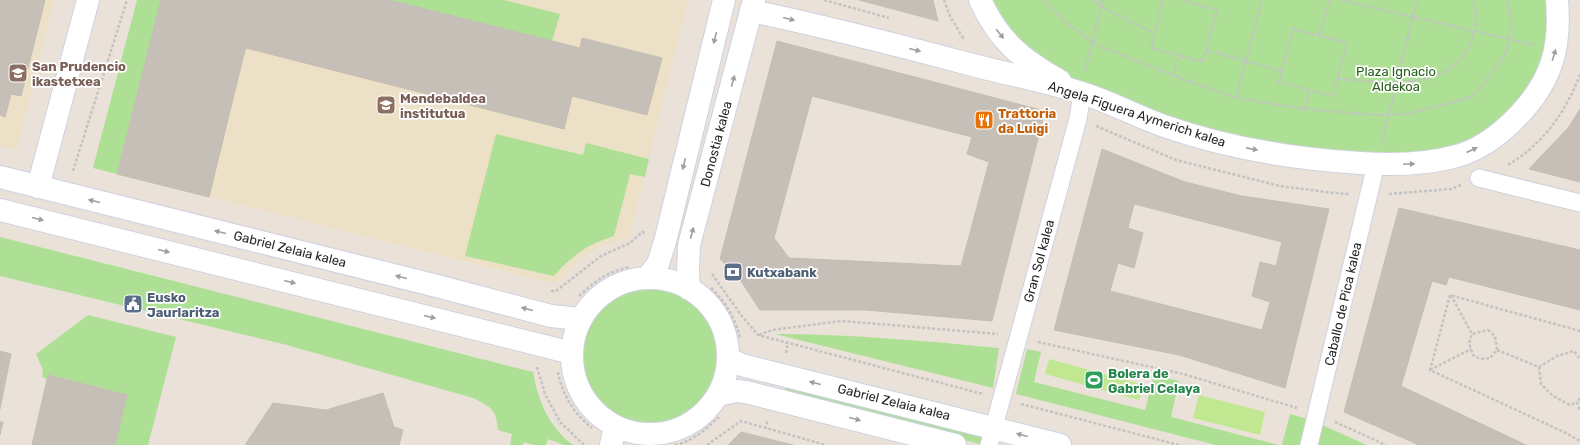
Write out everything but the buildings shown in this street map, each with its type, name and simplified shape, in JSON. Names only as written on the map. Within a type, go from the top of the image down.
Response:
[{"type":"street","points":[[38,187],[88,0]]},
{"type":"street","name":"Donostia kalea","points":[[652,271],[666,238],[724,0]]},
{"type":"street","points":[[980,0],[988,18],[1015,52],[1046,73],[1084,83]]},
{"type":"street","name":"Angela Figuera Aymerich kalea","points":[[752,5],[935,55],[1084,83],[1164,126],[1226,144],[1290,157],[1376,164],[1408,164],[1454,157],[1474,150],[1505,131],[1527,107],[1544,81],[1556,52],[1558,15],[1557,0]]},
{"type":"street","name":"Donostia kalea","points":[[689,280],[689,245],[752,5]]},
{"type":"street","name":"Gran Sol kalea","points":[[991,436],[1078,119],[1084,83]]},
{"type":"street","name":"Caballo de Pica kalea","points":[[1309,445],[1376,164]]},
{"type":"street","name":"Gabriel Zelaia kalea","points":[[0,177],[551,316],[573,318]]},
{"type":"street","points":[[1479,178],[1580,202]]},
{"type":"street","points":[[0,210],[564,351]]},
{"type":"street","points":[[652,271],[669,281],[689,280],[718,318],[735,361],[726,377],[727,393],[706,412],[689,425],[647,440],[631,432],[613,438],[600,417],[588,404],[578,388],[573,371],[564,351],[574,336],[573,318],[588,308],[608,290],[652,271]]},
{"type":"street","name":"Gabriel Zelaia kalea","points":[[735,361],[991,436],[1060,445]]},
{"type":"street","name":"Gabriel Zelaia kalea","points":[[727,393],[774,398],[955,445]]},
{"type":"path","points":[[73,171],[127,0]]},
{"type":"path","points":[[824,0],[890,18]]},
{"type":"path","points":[[944,0],[950,16],[963,38],[955,36]]},
{"type":"path","points":[[1044,0],[1067,23],[1099,46],[1174,76],[1236,98],[1305,109],[1376,115],[1407,114],[1472,97],[1491,75],[1507,51],[1510,25],[1508,0]]},
{"type":"path","points":[[1092,0],[1126,20],[1154,33]]},
{"type":"path","points":[[1084,83],[1103,0]]},
{"type":"path","points":[[1163,0],[1150,48],[1203,62],[1217,10],[1191,1],[1181,0]]},
{"type":"path","points":[[1236,98],[1262,0]]},
{"type":"path","points":[[1319,35],[1330,0]]},
{"type":"path","points":[[1342,0],[1412,18],[1509,39],[1556,52]]},
{"type":"path","points":[[1376,164],[1417,0]]},
{"type":"path","points":[[1338,79],[1412,82],[1440,74],[1449,68],[1465,52],[1471,42],[1474,32],[1476,10],[1473,0]]},
{"type":"path","points":[[1293,29],[1347,43],[1333,96],[1279,82],[1282,71],[1293,29]]},
{"type":"path","points":[[1206,50],[1282,71]]},
{"type":"path","points":[[1174,76],[1178,55]]},
{"type":"path","points":[[1479,178],[1493,174],[1512,162],[1536,143],[1558,120],[1580,75]]},
{"type":"path","points":[[1305,109],[1310,90]]},
{"type":"path","points":[[45,164],[78,172]]},
{"type":"path","points":[[544,291],[556,291],[600,256],[630,244],[642,232],[666,238]]},
{"type":"path","points":[[573,318],[578,298],[594,281],[615,270],[638,264],[652,271]]},
{"type":"path","points":[[711,272],[741,315],[758,335],[1179,445]]},
{"type":"path","points":[[689,280],[704,282],[714,290],[730,310],[737,327],[742,346],[735,361]]},
{"type":"path","points":[[1450,295],[1580,331]]},
{"type":"path","points":[[1450,295],[1472,334],[1469,342],[1473,355],[1480,359],[1490,358],[1497,350],[1495,336],[1488,330],[1472,334]]},
{"type":"path","points":[[1430,370],[1450,295]]},
{"type":"path","points":[[758,335],[772,330],[842,321],[1018,337],[1183,374],[1317,414],[1386,445]]},
{"type":"path","points":[[1430,370],[1471,349]]},
{"type":"path","points":[[1497,350],[1539,367]]},
{"type":"path","points":[[564,351],[559,378],[565,395],[573,409],[584,422],[593,429],[613,438]]},
{"type":"path","points":[[1539,367],[1557,356],[1574,351],[1580,359]]},
{"type":"path","points":[[537,366],[545,394],[560,422],[584,445]]},
{"type":"path","points":[[1539,367],[1541,384],[1553,396],[1570,405],[1577,402],[1580,398]]},
{"type":"path","points":[[1430,370],[1566,433],[1580,441]]},
{"type":"path","points":[[675,445],[681,444],[704,432],[723,414],[727,393]]},
{"type":"path","points":[[1577,402],[1580,411]]},
{"type":"path","points":[[707,445],[741,421],[826,445]]},
{"type":"shaded area","name":"San Prudencio ikastetxea","points":[[0,0],[54,0],[17,150],[0,146]]},
{"type":"shaded area","name":"Mendebaldea institutua","points":[[137,0],[688,0],[629,238],[616,241],[596,249],[580,260],[556,284],[93,168]]},
{"type":"green space","points":[[137,0],[161,0],[117,174],[93,168]]},
{"type":"green space","points":[[390,0],[504,0],[560,14],[552,41]]},
{"type":"green space","name":"Plaza Ignacio Aldekoa","points":[[993,0],[1549,0],[1548,43],[1537,81],[1495,127],[1464,146],[1392,158],[1246,141],[1174,121],[1112,98],[1064,74],[1012,35],[997,11]]},
{"type":"green space","points":[[496,134],[583,155],[586,143],[649,159],[645,177],[630,174],[614,236],[581,251],[567,262],[554,276],[465,256]]},
{"type":"green space","points":[[0,237],[533,372],[538,393],[546,413],[557,430],[573,445],[564,445],[548,439],[546,445],[533,445],[524,442],[523,445],[510,445],[512,434],[498,430],[496,418],[492,410],[485,404],[473,398],[287,345],[0,276]]},
{"type":"green space","points":[[651,288],[671,291],[683,296],[699,308],[711,324],[716,336],[719,356],[716,376],[711,388],[699,404],[683,416],[671,421],[651,424],[631,421],[619,416],[603,404],[591,388],[586,376],[583,356],[586,336],[591,324],[603,308],[619,296],[631,291]]},
{"type":"green space","points":[[88,315],[176,337],[148,445],[115,445],[127,395],[49,375],[47,379],[42,377],[43,370],[36,354]]},
{"type":"green space","points":[[775,334],[915,340],[999,348],[993,388]]},
{"type":"green space","points":[[1027,349],[1041,352],[1034,382],[1145,410],[1154,375],[1179,381],[1171,417],[1279,445],[1216,445],[1016,394]]},
{"type":"green space","name":"Bolera de Gabriel Celaya","points":[[1049,359],[1144,385],[1139,400],[1045,374]]},
{"type":"green space","points":[[786,385],[986,436],[984,445],[784,394]]},
{"type":"green space","points":[[1199,395],[1265,412],[1260,435],[1193,418]]},
{"type":"green space","points":[[1290,414],[1307,419],[1300,445],[1282,445]]},
{"type":"green space","points":[[1322,425],[1367,445],[1317,445]]},
{"type":"place","name":"San Prudencio ikastetxea","points":[[18,73]]},
{"type":"place","name":"Mendebaldea institutua","points":[[386,105]]},
{"type":"place","name":"Trattoria da Luigi","points":[[984,120]]},
{"type":"place","name":"Kutxabank","points":[[733,272]]},
{"type":"place","name":"Eusko Jaurlaritza","points":[[133,304]]},
{"type":"place","name":"Bolera de Gabriel Celaya","points":[[1094,380]]}]
